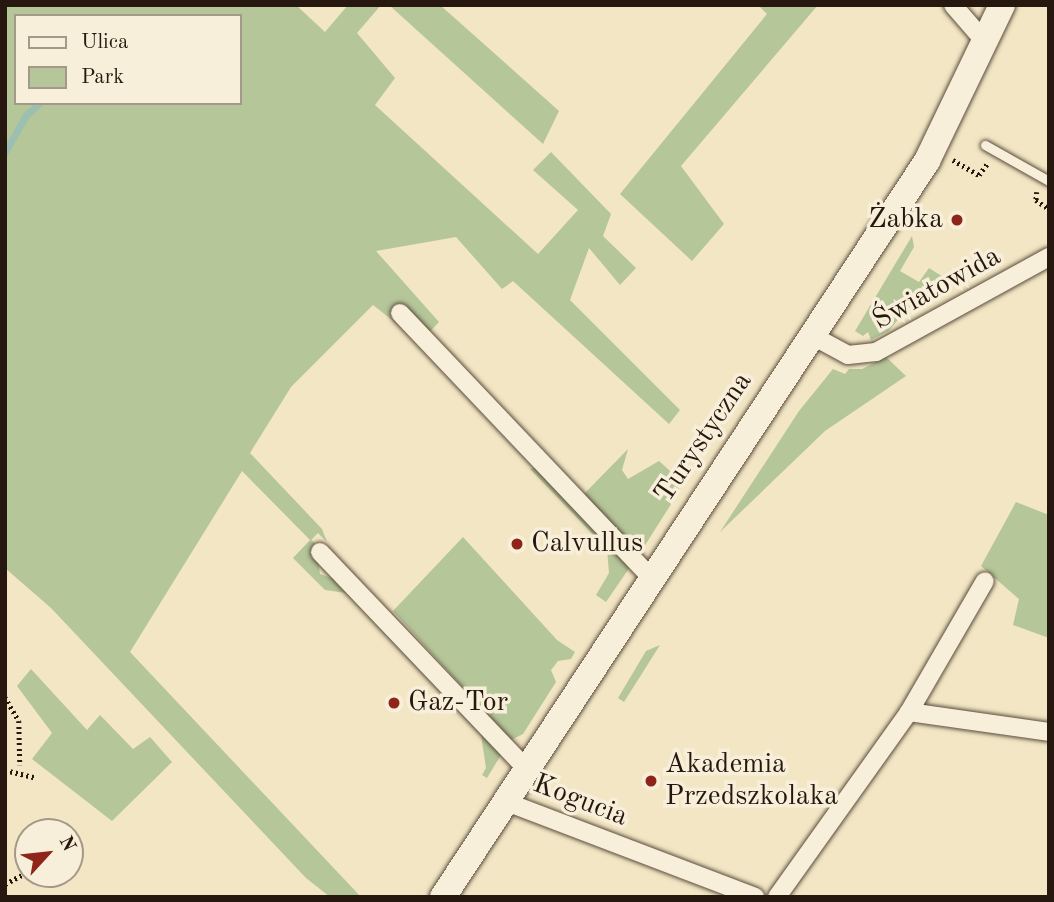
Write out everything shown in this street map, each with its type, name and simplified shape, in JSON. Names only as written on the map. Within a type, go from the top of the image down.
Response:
[{"type":"main road","name":"Turystyczna","points":[[443,897],[650,576],[927,161],[1002,5]]},
{"type":"street","points":[[953,5],[985,42]]},
{"type":"street","name":"Światowida","points":[[811,335],[848,355],[876,352],[1049,257]]},
{"type":"street","points":[[400,313],[650,576]]},
{"type":"street","points":[[320,552],[525,767]]},
{"type":"street","points":[[777,897],[909,712],[985,581]]},
{"type":"street","points":[[909,712],[1049,732]]},
{"type":"street","name":"Kogucia","points":[[504,800],[755,897]]},
{"type":"lane","points":[[985,145],[1049,181]]},
{"type":"path","points":[[952,159],[979,175],[996,151]]},
{"type":"path","points":[[5,697],[19,721],[20,765]]},
{"type":"path","points":[[5,770],[34,777]]},
{"type":"green space","points":[[5,5],[296,5],[325,32],[348,5],[381,5],[357,33],[395,78],[375,105],[538,254],[578,210],[533,170],[551,152],[611,214],[603,236],[636,268],[620,285],[589,248],[570,300],[680,410],[669,424],[513,281],[502,289],[456,237],[376,251],[439,322],[420,342],[373,305],[291,387],[250,453],[322,529],[327,542],[318,533],[311,540],[316,544],[320,574],[337,580],[498,748],[501,755],[487,778],[482,775],[486,768],[481,735],[346,593],[325,590],[293,558],[310,540],[242,471],[130,652],[361,897],[330,897],[306,878],[51,608],[5,568]]},
{"type":"green space","points":[[389,5],[440,5],[559,111],[543,144]]},
{"type":"green space","points":[[758,5],[818,5],[681,166],[724,224],[692,261],[620,194],[767,14]]},
{"type":"green space","points":[[912,236],[914,247],[900,271],[919,282],[929,268],[954,284],[903,313],[889,331],[871,340],[868,332],[863,336],[855,331]]},
{"type":"green space","points":[[886,357],[906,376],[825,431],[720,532],[799,411],[833,369],[845,374],[849,369],[862,369]]},
{"type":"green space","points":[[628,449],[622,470],[628,479],[659,461],[679,479],[675,484],[680,490],[642,550],[636,551],[583,495]]},
{"type":"green space","points":[[536,467],[632,564],[606,602],[596,595],[609,573],[607,549],[530,469]]},
{"type":"green space","points":[[1016,502],[1049,515],[1049,638],[1013,625],[1019,599],[981,566]]},
{"type":"green space","points":[[463,537],[557,640],[575,652],[571,659],[558,661],[551,670],[556,682],[523,734],[511,740],[393,611]]},
{"type":"green space","points":[[660,645],[624,702],[618,698],[646,651]]},
{"type":"green space","points":[[31,669],[87,730],[100,715],[133,749],[150,737],[172,762],[112,821],[32,759],[52,733],[17,686]]},
{"type":"waterway","points":[[5,152],[26,115],[38,105]]},
{"type":"place","name":"Żabka","points":[[957,220]]},
{"type":"place","name":"Calvullus","points":[[517,544]]},
{"type":"place","name":"Gaz-Tor","points":[[394,703]]},
{"type":"place","name":"Akademia Przedszkolaka","points":[[651,781]]}]
